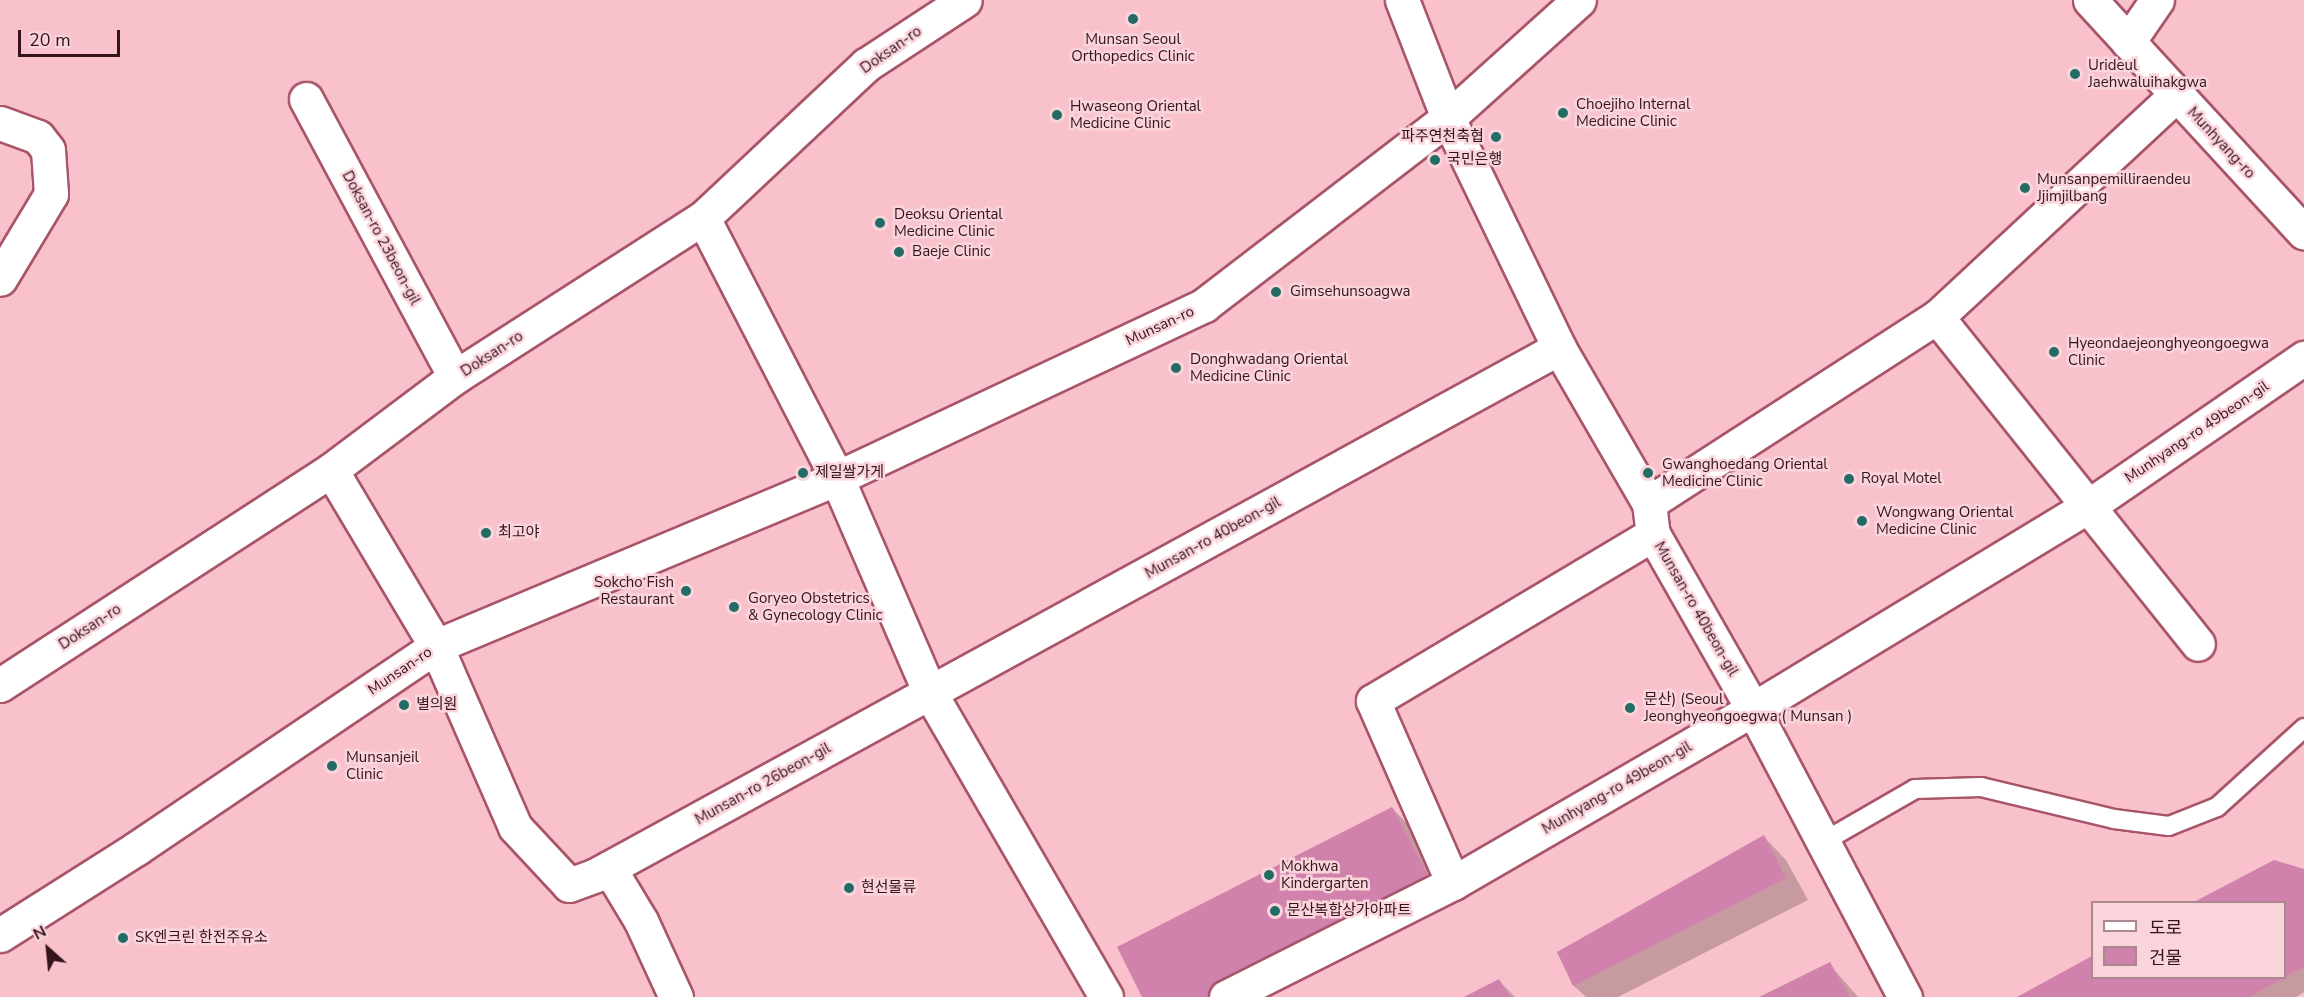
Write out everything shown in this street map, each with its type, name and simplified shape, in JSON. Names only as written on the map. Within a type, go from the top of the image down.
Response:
[{"type":"street","name":"Doksan-ro","points":[[0,686],[331,470],[455,377],[703,218],[866,65],[966,0]]},
{"type":"street","points":[[1402,0],[1448,118]]},
{"type":"street","name":"Munsan-ro","points":[[0,935],[137,848],[436,646],[837,478],[1204,305],[1448,118],[1579,0]]},
{"type":"street","name":"Munhyang-ro","points":[[2090,0],[2304,233]]},
{"type":"street","points":[[2128,42],[2157,0]]},
{"type":"street","points":[[1453,883],[1372,701],[1651,519],[1937,316],[2176,95]]},
{"type":"street","name":"Doksan-ro 23beon-gil","points":[[306,99],[455,377]]},
{"type":"street","name":"Munsan-ro 40beon-gil","points":[[1448,118],[1559,348],[1905,997]]},
{"type":"street","points":[[0,123],[38,137],[48,150],[51,194],[0,279]]},
{"type":"street","points":[[703,218],[837,478],[930,693],[1106,997]]},
{"type":"street","points":[[1937,316],[2090,505],[2198,644]]},
{"type":"street","name":"Munsan-ro 40beon-gil","points":[[930,693],[1559,348]]},
{"type":"street","name":"Munhyang-ro 49beon-gil","points":[[1226,997],[1453,883],[1753,709],[2090,505],[2304,358]]},
{"type":"street","points":[[331,470],[436,646]]},
{"type":"street","name":"Munsan-ro 26beon-gil","points":[[436,646],[515,827],[569,885],[603,872],[930,693]]},
{"type":"street","points":[[603,872],[641,921],[676,997]]},
{"type":"lane","points":[[1823,842],[1915,789],[1981,787],[2114,819],[2169,826],[2217,807],[2304,728]]},
{"type":"building","name":"문산복합상가아파트","points":[[1392,807],[1428,875],[1205,997],[1142,997],[1117,947]]},
{"type":"building","points":[[1764,835],[1786,878],[1573,986],[1557,952]]},
{"type":"building","points":[[2274,860],[2304,869],[2304,967],[2286,976],[2286,901],[2196,901]]},
{"type":"building","points":[[2091,957],[2091,979],[2282,979],[2249,997],[2017,997]]},
{"type":"building","points":[[1830,962],[1850,997],[1759,997]]},
{"type":"building","points":[[1499,979],[1510,997],[1464,997]]},
{"type":"place","name":"Munsan Seoul Orthopedics Clinic","points":[[1133,19]]},
{"type":"place","name":"Urideul Jaehwaluihakgwa","points":[[2075,74]]},
{"type":"place","name":"Choejiho Internal Medicine Clinic","points":[[1563,113]]},
{"type":"place","name":"Hwaseong Oriental Medicine Clinic","points":[[1057,115]]},
{"type":"place","name":"파주연천축협","points":[[1496,137]]},
{"type":"place","name":"국민은행","points":[[1435,160]]},
{"type":"place","name":"Munsanpemilliraendeu Jjimjilbang","points":[[2025,188]]},
{"type":"place","name":"Deoksu Oriental Medicine Clinic","points":[[880,223]]},
{"type":"place","name":"Baeje Clinic","points":[[899,252]]},
{"type":"place","name":"Gimsehunsoagwa","points":[[1276,292]]},
{"type":"place","name":"Hyeondaejeonghyeongoegwa Clinic","points":[[2054,352]]},
{"type":"place","name":"Donghwadang Oriental Medicine Clinic","points":[[1176,368]]},
{"type":"place","name":"제일쌀가게","points":[[803,473]]},
{"type":"place","name":"Gwanghoedang Oriental Medicine Clinic","points":[[1648,473]]},
{"type":"place","name":"Royal Motel","points":[[1849,479]]},
{"type":"place","name":"Wongwang Oriental Medicine Clinic","points":[[1862,521]]},
{"type":"place","name":"최고야","points":[[486,533]]},
{"type":"place","name":"Sokcho Fish Restaurant","points":[[686,591]]},
{"type":"place","name":"Goryeo Obstetrics & Gynecology Clinic","points":[[734,607]]},
{"type":"place","name":"별의원","points":[[404,705]]},
{"type":"place","name":"문산) (Seoul Jeonghyeongoegwa ( Munsan )","points":[[1630,708]]},
{"type":"place","name":"Munsanjeil Clinic","points":[[332,766]]},
{"type":"place","name":"Mokhwa Kindergarten","points":[[1269,875]]},
{"type":"place","name":"현선물류","points":[[849,888]]},
{"type":"place","name":"문산복합상가아파트","points":[[1275,911]]},
{"type":"place","name":"SK엔크린 한전주유소","points":[[123,938]]}]
